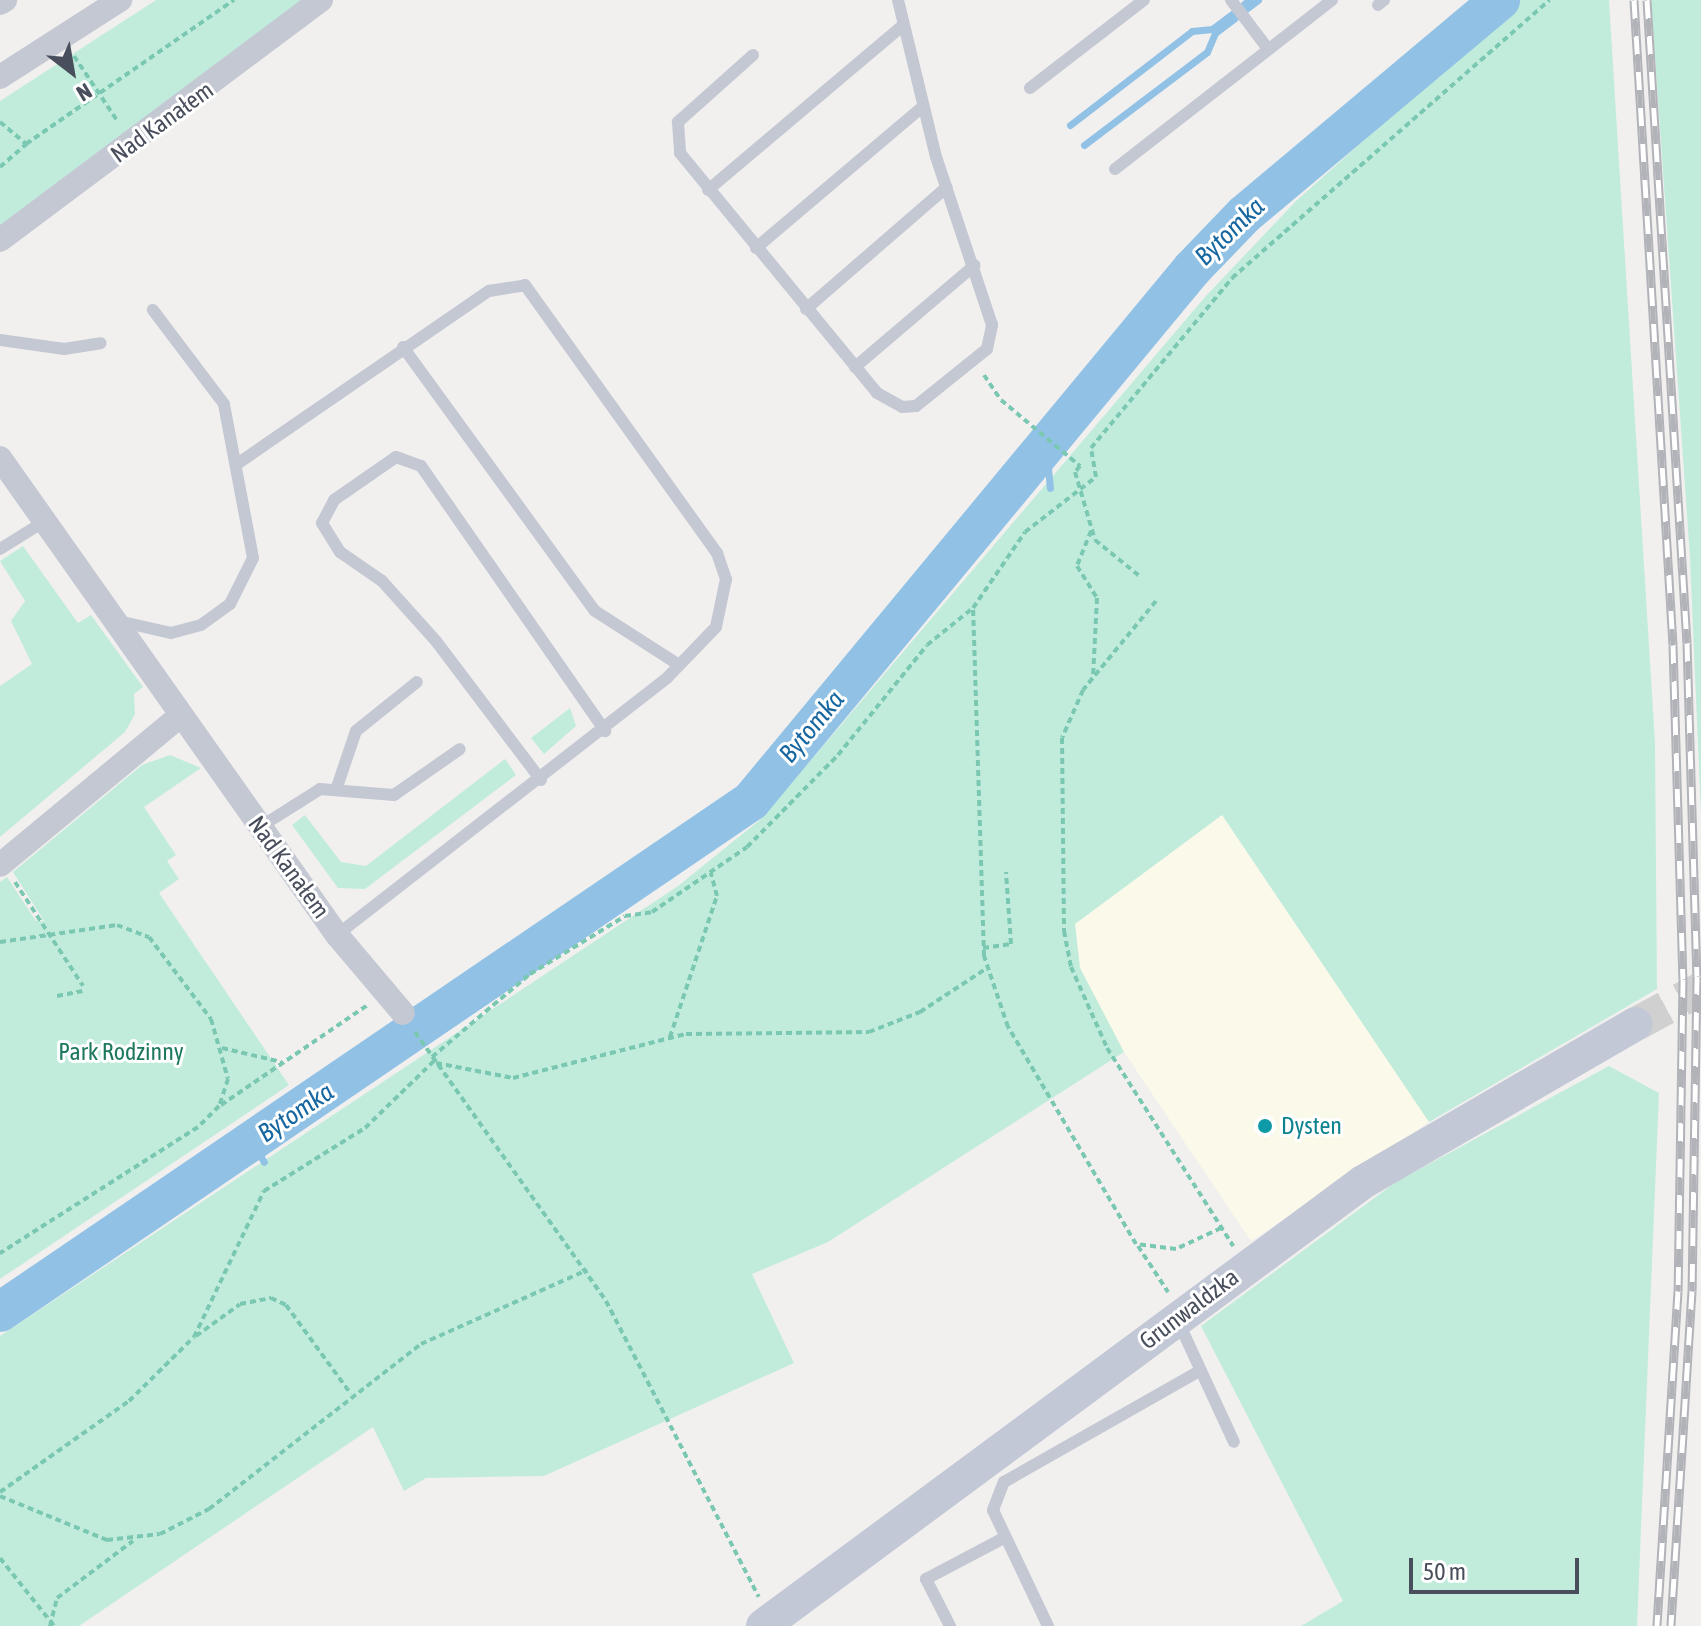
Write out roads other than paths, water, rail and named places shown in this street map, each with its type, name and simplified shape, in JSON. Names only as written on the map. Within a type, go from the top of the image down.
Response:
[{"type":"street","points":[[0,77],[120,0]]},
{"type":"street","name":"Nad Kanałem","points":[[0,240],[133,144],[321,0]]},
{"type":"street","name":"Nad Kanałem","points":[[0,458],[337,935],[403,1013]]},
{"type":"street","points":[[1,864],[180,716]]},
{"type":"street","name":"Grunwaldzka","points":[[768,1622],[1247,1265],[1420,1145],[1636,1024]]},
{"type":"lane","points":[[753,55],[678,122],[680,153],[855,367],[902,407],[930,397],[974,360],[992,338],[975,265],[922,107],[898,0]]},
{"type":"lane","points":[[1030,88],[1144,0]]},
{"type":"lane","points":[[1231,0],[1268,49]]},
{"type":"lane","points":[[1115,169],[1332,0]]},
{"type":"lane","points":[[708,190],[902,26]]},
{"type":"lane","points":[[756,248],[922,107]]},
{"type":"lane","points":[[806,309],[947,187]]},
{"type":"lane","points":[[855,367],[975,265]]},
{"type":"lane","points":[[237,464],[403,347],[508,284],[525,285],[541,299],[717,553],[726,607],[679,665],[605,731],[337,935]]},
{"type":"lane","points":[[114,620],[186,632],[230,604],[253,558],[224,404],[153,310]]},
{"type":"lane","points":[[0,340],[64,349],[101,343]]},
{"type":"lane","points":[[403,347],[595,611],[679,665]]},
{"type":"lane","points":[[541,780],[427,631],[382,581],[340,552],[322,523],[334,500],[396,457],[421,466],[605,731]]},
{"type":"lane","points":[[0,549],[45,521]]},
{"type":"lane","points":[[337,787],[356,731],[417,682]]},
{"type":"lane","points":[[260,827],[303,797],[337,787],[394,795],[460,749]]},
{"type":"lane","points":[[1176,1318],[1234,1442]]},
{"type":"lane","points":[[1048,1626],[1002,1539],[993,1510],[1004,1482],[1199,1371]]},
{"type":"lane","points":[[950,1626],[926,1579],[1002,1539]]},
{"type":"waterway","points":[[1244,4],[1249,0]]},
{"type":"waterway","points":[[1246,9],[1258,0]]},
{"type":"waterway","name":"Bytomka","points":[[0,1312],[751,801],[1192,269],[1245,214],[1500,0]]},
{"type":"waterway","points":[[1070,125],[1192,31],[1212,29],[1232,14]]},
{"type":"waterway","points":[[1084,145],[1207,52],[1215,33],[1235,18]]},
{"type":"waterway","points":[[1046,448],[1050,488]]},
{"type":"waterway","points":[[252,1142],[264,1162]]},
{"type":"tunnel","points":[[1636,1024],[1701,989]]},
{"type":"railway","points":[[1634,0],[1673,645],[1683,979],[1678,1291],[1657,1626]]},
{"type":"railway","points":[[1647,0],[1687,643],[1697,976],[1692,1291],[1671,1626]]},
{"type":"place","name":"Dysten","points":[[1265,1126]]},
{"type":"park label","name":"Park Rodzinny","points":[[121,1052]]}]
